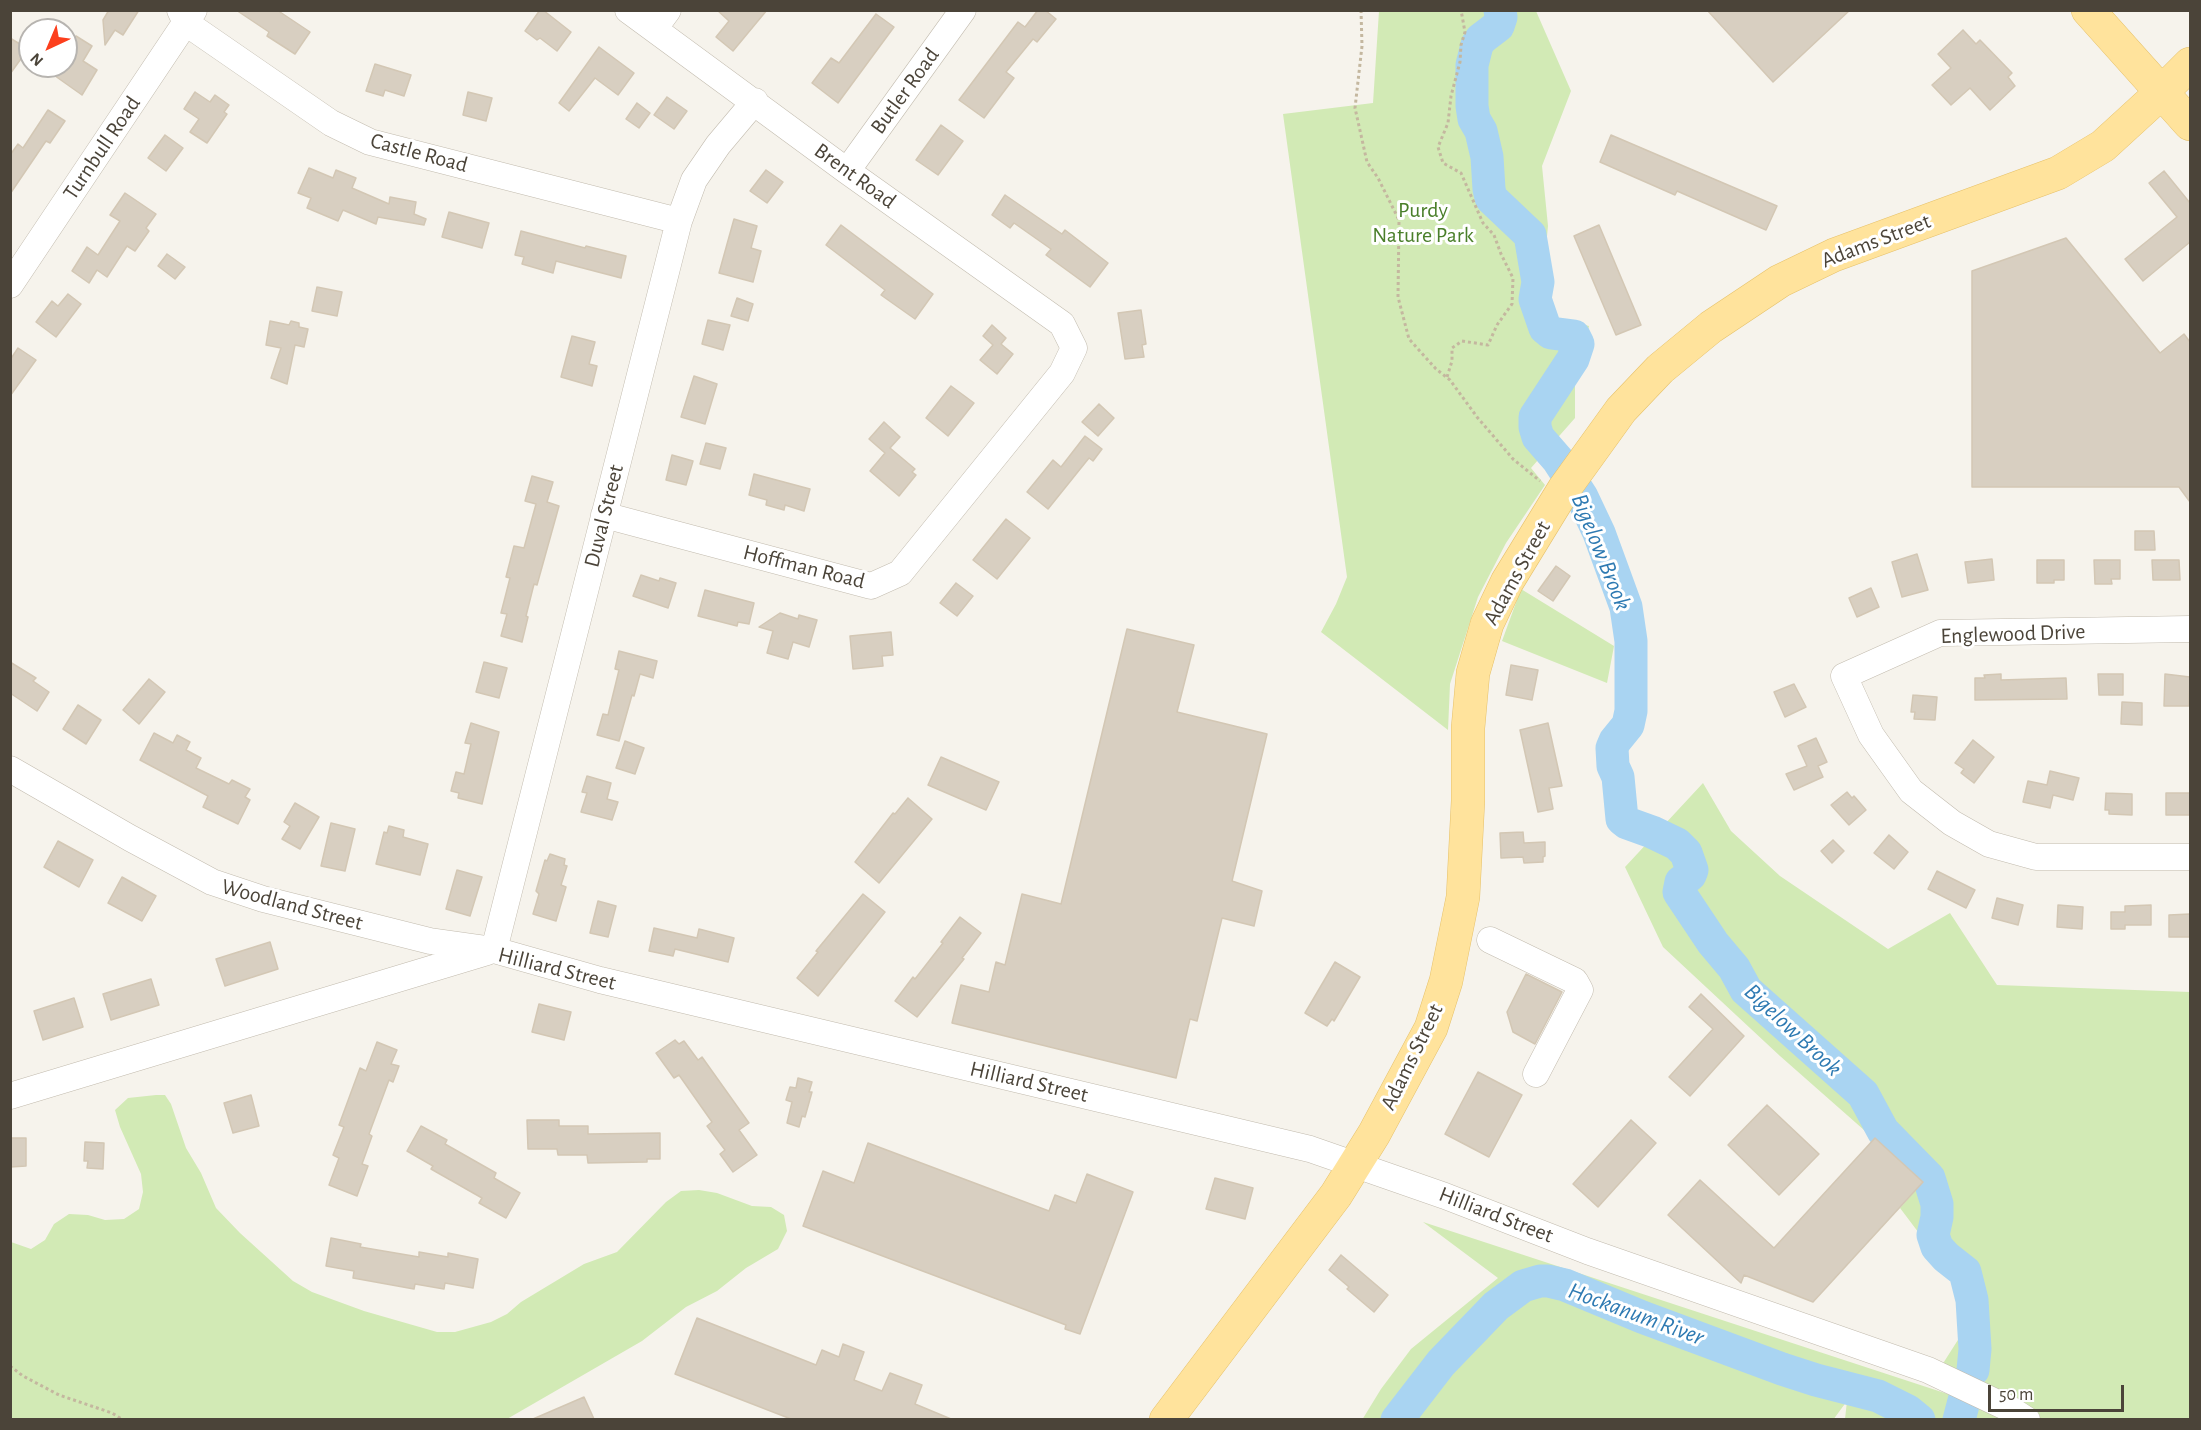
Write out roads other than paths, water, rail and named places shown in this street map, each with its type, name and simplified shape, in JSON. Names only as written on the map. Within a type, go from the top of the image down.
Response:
[{"type":"main road","points":[[2088,10],[2190,124]]},
{"type":"main road","name":"Adams Street","points":[[1166,1419],[1336,1195],[1356,1164],[1431,1028],[1446,981],[1463,897],[1468,801],[1468,728],[1473,673],[1486,624],[1560,482],[1621,410],[1660,369],[1712,327],[1780,281],[1834,255],[2058,173],[2103,146],[2190,64]]},
{"type":"street","name":"Brent Road","points":[[628,10],[661,20],[754,101],[847,171],[1062,324],[1074,348]]},
{"type":"street","name":"Butler Road","points":[[847,171],[963,10]]},
{"type":"street","name":"Castle Road","points":[[187,15],[331,123],[370,142],[679,221]]},
{"type":"street","name":"Turnbull Road","points":[[10,285],[187,15]]},
{"type":"street","name":"Duval Street","points":[[494,950],[679,221],[694,180],[718,145],[754,101]]},
{"type":"street","name":"Hoffman Road","points":[[604,515],[871,586],[900,573],[1062,373],[1074,348]]},
{"type":"street","name":"Englewood Drive","points":[[2190,629],[1940,633],[1844,676],[1871,735],[1911,791],[1952,823],[1989,844],[2036,857],[2190,857]]},
{"type":"street","name":"Woodland Street","points":[[10,769],[212,882],[263,899],[430,941],[494,950]]},
{"type":"street","points":[[1490,940],[1575,981],[1580,990],[1536,1074]]},
{"type":"street","name":"Hilliard Street","points":[[10,1096],[494,950],[600,980],[1310,1149],[1444,1196],[1587,1251],[1928,1370],[2027,1419]]},
{"type":"waterway","name":"Bigelow Brook","points":[[1500,10],[1501,17],[1498,26],[1477,45],[1472,65],[1472,106],[1487,157],[1491,198],[1530,235],[1538,282],[1535,299],[1545,328],[1551,333],[1574,336],[1578,344],[1573,359],[1535,417],[1535,427],[1538,437],[1558,460],[1582,497],[1599,533],[1626,607],[1631,641],[1631,711],[1628,725],[1612,748],[1613,766],[1618,777],[1622,819],[1677,844],[1686,853],[1692,870],[1690,875],[1681,882],[1679,892],[1713,943],[1734,968],[1746,990],[1863,1094],[1883,1131],[1929,1178],[1937,1204],[1933,1235],[1937,1247],[1965,1272],[1972,1300],[1975,1349],[1973,1370]]},
{"type":"waterway","name":"Hockanum River","points":[[1397,1420],[1441,1363],[1496,1306],[1523,1286],[1540,1281],[1565,1285],[1642,1317],[1782,1369],[1878,1396],[1908,1411],[1919,1420]]},
{"type":"waterway","name":"Bigelow Brook","points":[[1959,1420],[1964,1401]]},
{"type":"park label","name":"Purdy Nature Park","points":[[1423,222]]}]
